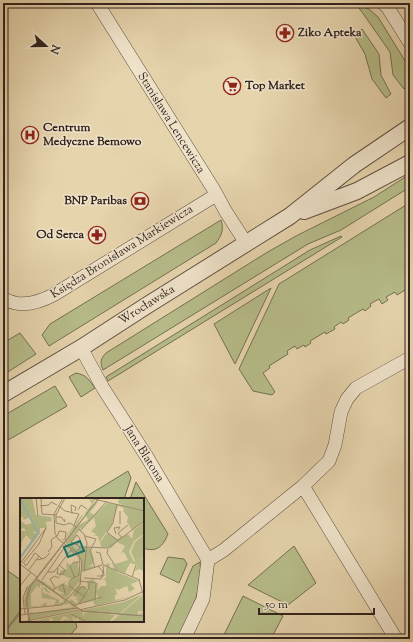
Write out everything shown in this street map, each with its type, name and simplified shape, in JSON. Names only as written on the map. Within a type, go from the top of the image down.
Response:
[{"type":"street","name":"Stanisława Lencewicza","points":[[96,3],[246,243]]},
{"type":"street","points":[[383,3],[388,8],[410,42]]},
{"type":"street","name":"Wrocławska","points":[[3,394],[81,348],[290,216],[354,165],[410,127]]},
{"type":"street","name":"Wrocławska","points":[[290,216],[357,191],[410,163]]},
{"type":"street","name":"Księdza Bronisława Markiewicza","points":[[3,299],[17,304],[42,301],[216,194]]},
{"type":"street","name":"Jana Blatona","points":[[81,348],[103,388],[147,456],[208,560]]},
{"type":"street","points":[[184,639],[203,599],[208,560],[224,550],[303,486],[329,462],[335,445],[341,412],[347,399],[356,388],[410,358]]},
{"type":"street","points":[[303,486],[396,639]]},
{"type":"green space","points":[[357,5],[369,9],[378,17],[410,69],[410,84],[404,89],[393,75],[390,52]]},
{"type":"green space","points":[[362,29],[379,54],[381,75],[391,94],[386,98],[372,79],[365,54],[354,35]]},
{"type":"green space","points":[[410,174],[410,187],[341,230],[308,244],[103,370],[101,361],[106,353],[266,253],[296,236],[374,197]]},
{"type":"green space","points":[[406,205],[410,210],[410,287],[397,295],[395,292],[386,297],[388,300],[382,304],[379,299],[370,304],[371,306],[365,311],[363,309],[348,318],[349,320],[343,324],[341,322],[334,327],[335,329],[326,334],[325,332],[310,341],[311,343],[305,347],[304,345],[297,349],[295,346],[287,351],[288,354],[269,366],[270,368],[263,373],[275,392],[272,395],[253,391],[239,369],[279,284]]},
{"type":"green space","points":[[221,220],[222,232],[216,243],[49,346],[42,335],[50,324]]},
{"type":"green space","points":[[341,236],[342,237],[108,381],[106,377],[310,250]]},
{"type":"green space","points":[[271,288],[235,364],[214,324]]},
{"type":"green space","points":[[20,333],[36,354],[3,375],[3,343]]},
{"type":"green space","points":[[76,373],[89,380],[95,388],[81,397],[69,377]]},
{"type":"green space","points":[[55,386],[67,406],[3,443],[3,416]]},
{"type":"green space","points":[[128,471],[131,478],[124,498],[84,498]]},
{"type":"green space","points":[[136,482],[168,534],[162,545],[156,549],[152,550],[144,548],[144,498],[130,498]]},
{"type":"green space","points":[[294,546],[316,583],[288,605],[248,585]]},
{"type":"green space","points":[[168,557],[184,559],[187,564],[179,583],[160,574]]},
{"type":"green space","points":[[200,562],[200,583],[198,593],[178,639],[161,639],[193,566]]},
{"type":"green space","points":[[5,569],[20,579],[20,611],[3,633],[3,573]]},
{"type":"green space","points":[[243,596],[283,616],[271,639],[222,639]]},
{"type":"green space","points":[[20,613],[20,622],[75,622],[77,627],[67,639],[3,639],[3,635]]},
{"type":"place","name":"Ziko Apteka","points":[[285,33]]},
{"type":"place","name":"Top Market","points":[[232,86]]},
{"type":"place","name":"Centrum Medyczne Bemowo","points":[[30,135]]},
{"type":"place","name":"BNP Paribas","points":[[140,201]]},
{"type":"place","name":"Od Serca","points":[[97,235]]}]
